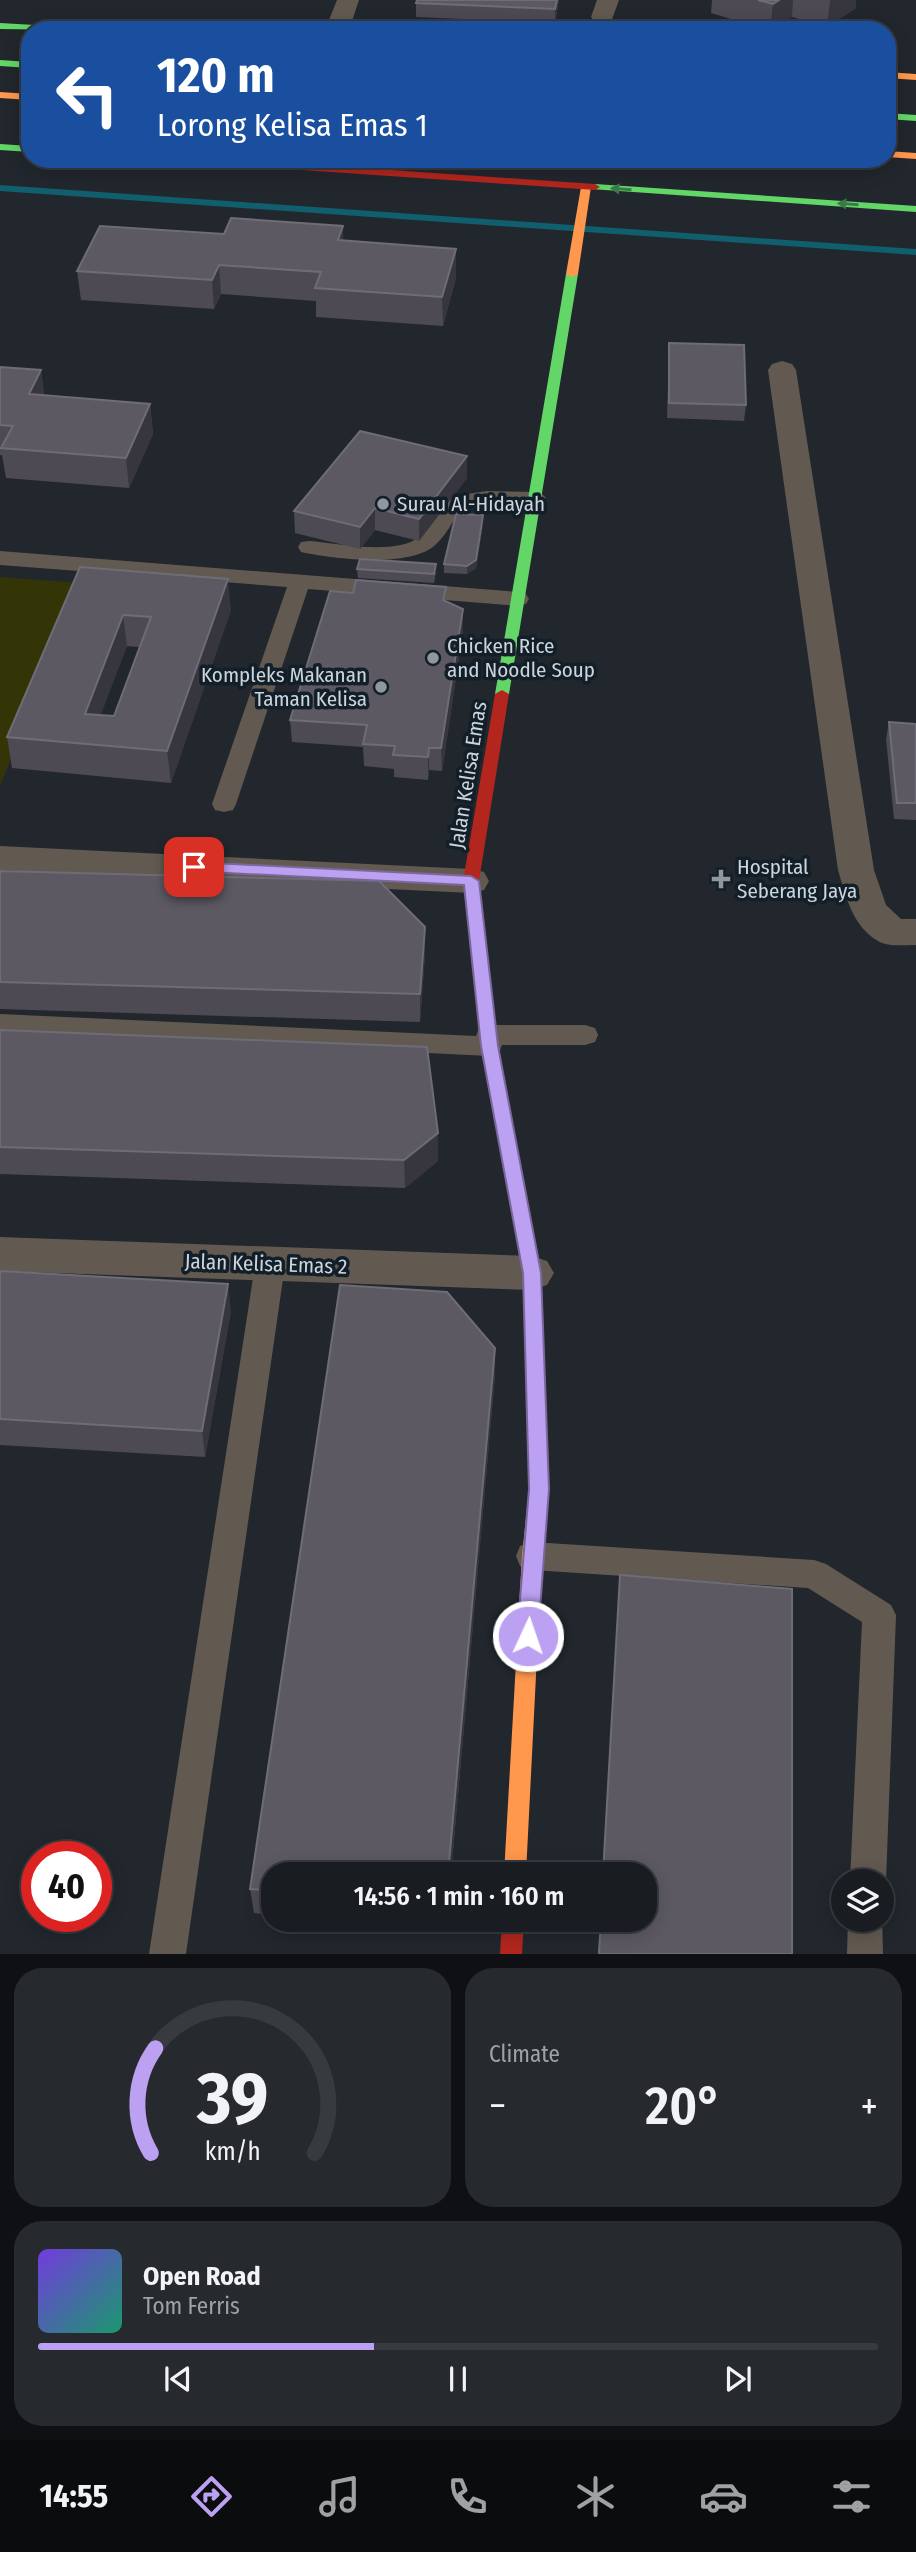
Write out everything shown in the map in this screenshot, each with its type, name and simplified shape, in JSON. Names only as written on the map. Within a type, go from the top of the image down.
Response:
[{"type":"main road","points":[[0,26],[21,27]]},
{"type":"main road","points":[[0,63],[21,64]]},
{"type":"main road","points":[[896,76],[916,77]]},
{"type":"main road","points":[[0,95],[21,96]]},
{"type":"main road","points":[[896,117],[916,118]]},
{"type":"main road","points":[[0,147],[21,148]]},
{"type":"main road","points":[[896,155],[916,156]]},
{"type":"main road","points":[[313,168],[916,209]]},
{"type":"main road","name":"Jalan Kelisa Emas","points":[[516,1862],[532,1556],[539,1489],[532,1273],[489,1041],[471,881],[586,187]]},
{"type":"main road","points":[[511,1954],[512,1932]]},
{"type":"street","points":[[340,21],[348,0]]},
{"type":"street","points":[[782,370],[856,870],[869,910],[891,932],[916,932]]},
{"type":"street","points":[[0,858],[471,881]]},
{"type":"street","name":"Jalan Kelisa Emas 2","points":[[0,1254],[532,1273]]},
{"type":"lane","points":[[309,547],[411,551],[426,543],[456,501],[486,497],[535,498]]},
{"type":"lane","points":[[0,558],[518,599]]},
{"type":"lane","points":[[224,804],[299,583]]},
{"type":"lane","points":[[0,1023],[489,1041],[585,1035]]},
{"type":"lane","points":[[167,1954],[270,1265]]},
{"type":"lane","points":[[532,1556],[814,1574],[879,1615],[868,1869]]},
{"type":"lane","points":[[865,1954],[866,1932]]},
{"type":"shaded area","points":[[0,577],[81,583],[0,786]]},
{"type":"building","points":[[417,0],[557,0],[555,9],[416,3]]},
{"type":"building","points":[[758,0],[779,0],[773,4]]},
{"type":"building","points":[[231,218],[343,226],[338,240],[456,249],[442,297],[315,288],[321,272],[219,265],[212,280],[77,271],[100,226],[224,234]]},
{"type":"building","points":[[669,343],[744,345],[746,405],[669,403]]},
{"type":"building","points":[[0,367],[41,370],[29,394],[150,404],[126,458],[1,448],[13,426],[0,425]]},
{"type":"building","name":"Surau Al-Hidayah","points":[[360,431],[467,456],[419,519],[375,508],[360,527],[294,511]]},
{"type":"building","points":[[456,514],[483,515],[476,560],[467,566],[444,564]]},
{"type":"building","points":[[360,559],[436,564],[434,574],[357,569]]},
{"type":"building","points":[[80,567],[228,579],[167,751],[7,737]],"holes":[[[123,615],[151,617],[114,716],[85,714]]]},
{"type":"building","name":"Kompleks Makanan Taman Kelisa","points":[[356,580],[446,587],[443,600],[463,609],[441,748],[429,748],[428,757],[393,755],[395,746],[363,744],[367,725],[290,720],[330,591],[353,593]]},
{"type":"building","points":[[889,722],[916,724],[916,803],[897,803]]},
{"type":"building","points":[[0,871],[379,881],[425,927],[420,994],[0,982]]},
{"type":"building","points":[[0,1030],[427,1047],[438,1133],[404,1160],[0,1147]]},
{"type":"building","points":[[0,1271],[228,1284],[202,1431],[0,1419]]},
{"type":"building","points":[[340,1285],[447,1292],[495,1348],[449,1862],[261,1862],[261,1890],[250,1889]]},
{"type":"building","points":[[620,1575],[792,1589],[792,1954],[599,1954],[600,1932],[657,1932],[657,1862],[604,1862]]},
{"type":"waterway","points":[[0,188],[916,252]]},
{"type":"traffic: fast","points":[[0,26],[21,27]]},
{"type":"traffic: fast","points":[[0,63],[21,64]]},
{"type":"traffic: fast","points":[[896,117],[916,118]]},
{"type":"traffic: fast","points":[[0,147],[21,148]]},
{"type":"traffic: fast","points":[[595,187],[916,209]]},
{"type":"traffic: fast","points":[[502,694],[572,274]]},
{"type":"traffic: slow","points":[[896,76],[916,77]]},
{"type":"traffic: slow","points":[[0,95],[21,96]]},
{"type":"traffic: slow","points":[[896,155],[916,156]]},
{"type":"traffic: slow","points":[[572,274],[586,187]]},
{"type":"traffic: slow","points":[[516,1862],[532,1556],[539,1489],[533,1291]]},
{"type":"traffic: jam","points":[[315,168],[595,187]]},
{"type":"traffic: jam","points":[[502,694],[471,881],[489,1046],[532,1273],[533,1291]]},
{"type":"traffic: jam","points":[[511,1954],[512,1932]]},
{"type":"place","name":"Surau Al-Hidayah","points":[[383,504]]},
{"type":"place","name":"Chicken Rice and Noodle Soup","points":[[433,658]]},
{"type":"place","name":"Kompleks Makanan Taman Kelisa","points":[[381,687]]},
{"type":"place","name":"Hospital Seberang Jaya","points":[[721,879]]},
{"type":"route","points":[[194,867],[471,881],[489,1046],[532,1273],[539,1489],[528,1636]]}]
